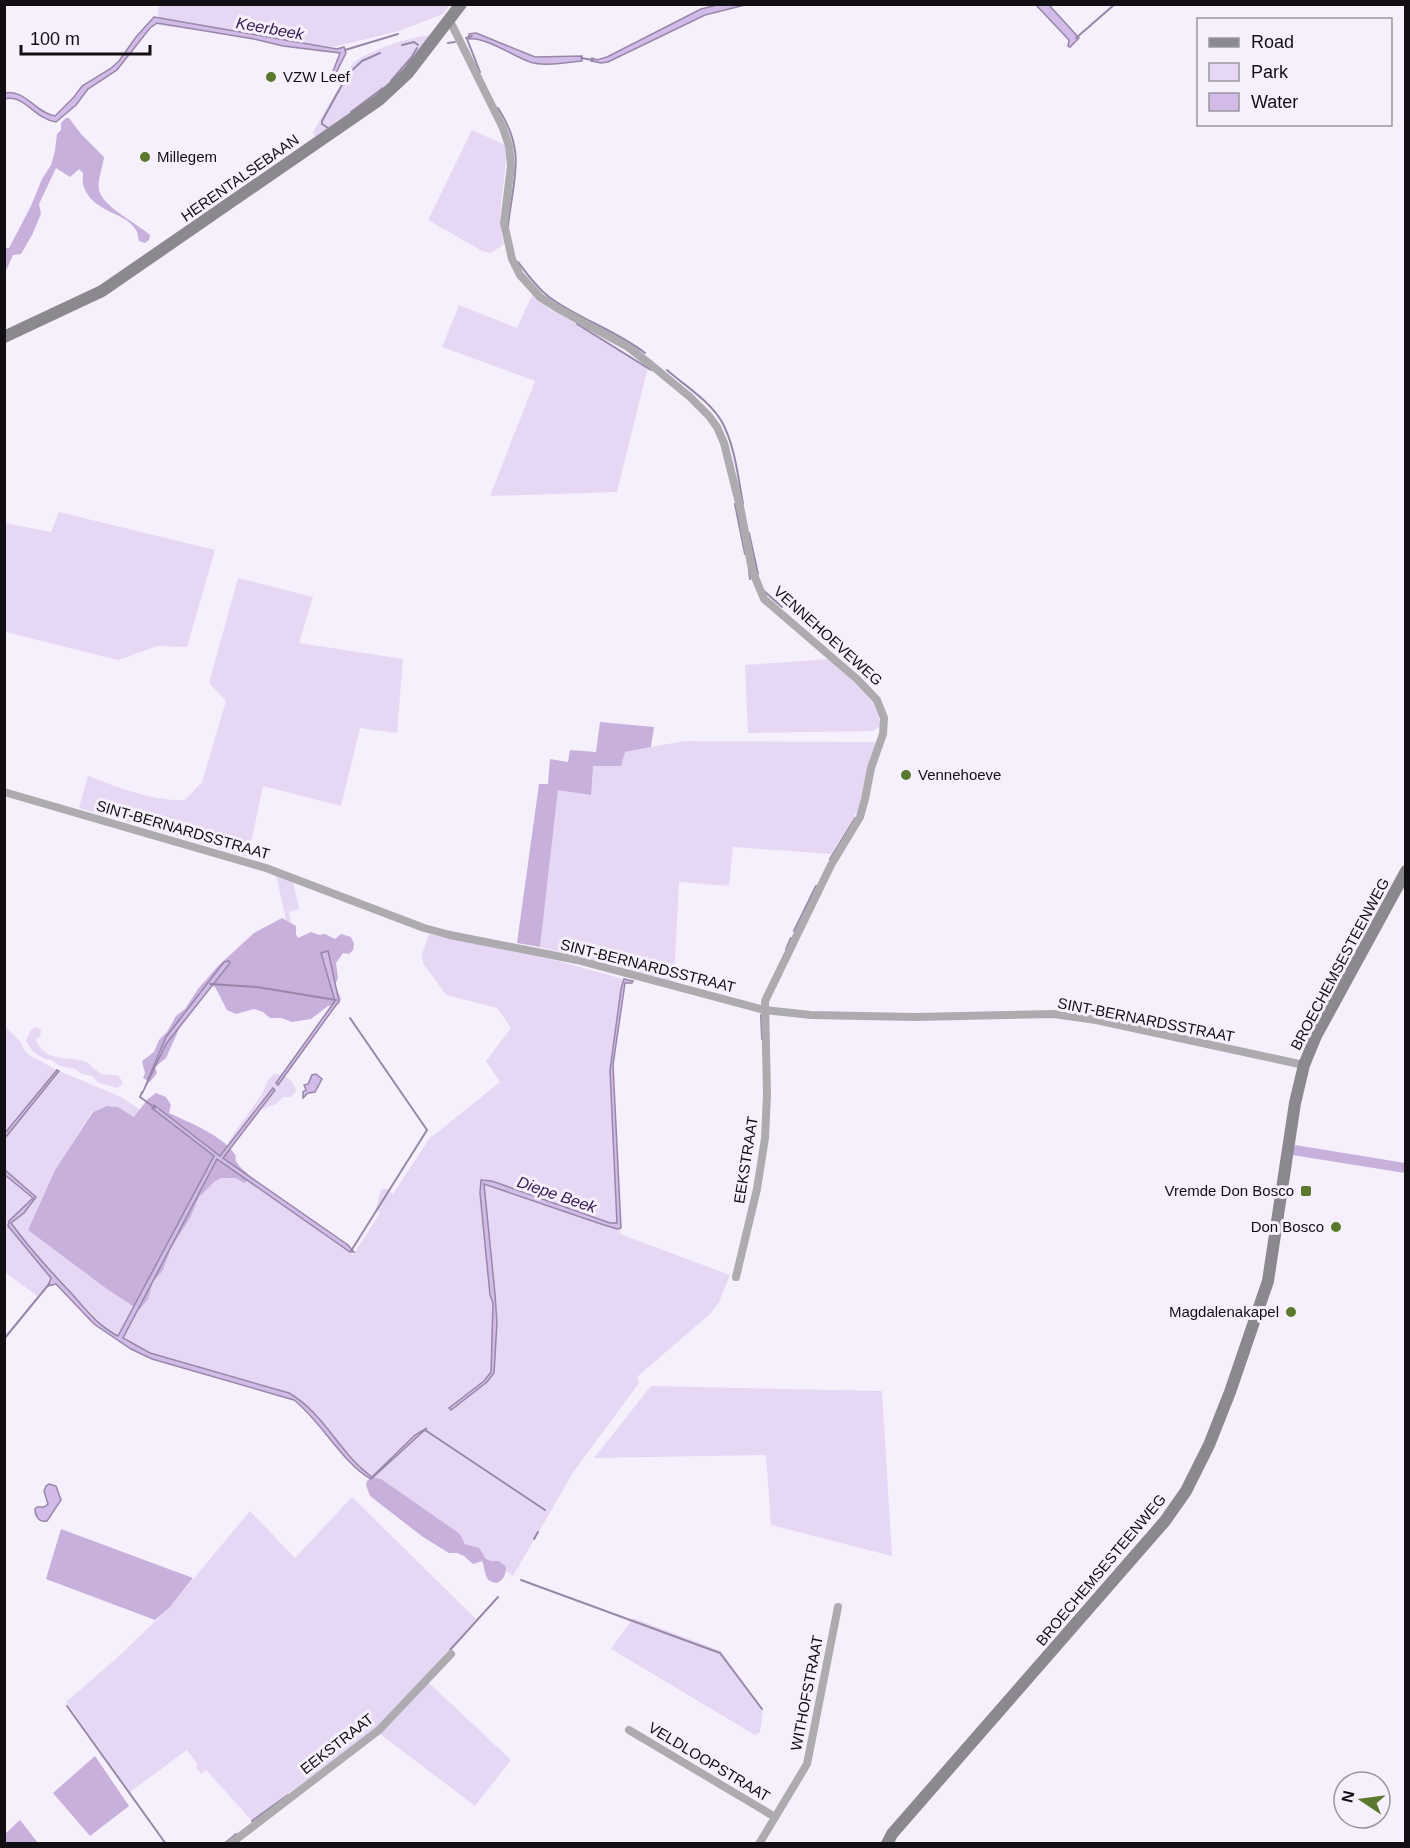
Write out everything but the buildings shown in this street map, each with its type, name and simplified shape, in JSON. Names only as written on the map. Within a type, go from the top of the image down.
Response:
[{"type":"street","name":"HERENTALSEBAAN","points":[[4,337],[102,291],[378,100],[408,73],[460,4]]},
{"type":"street","name":"VENNEHOEVEWEG","points":[[449,19],[503,129],[509,146],[511,166],[504,223],[512,259],[520,275],[548,302],[628,347],[690,397],[709,416],[724,443],[741,511],[752,570],[764,599],[857,679],[877,700],[884,718],[883,734],[871,768],[866,799],[860,817],[825,876],[769,991],[764,1010]]},
{"type":"street","name":"SINT-BERNARDSSTRAAT","points":[[4,792],[266,868],[424,928],[577,960],[764,1010],[916,1017],[1054,1014],[1096,1020],[1304,1065]]},
{"type":"street","name":"BROECHEMSESTEENWEG","points":[[887,1844],[892,1834],[1165,1521],[1195,1476],[1230,1392],[1268,1281],[1294,1103],[1304,1065],[1316,1036],[1406,871]]},
{"type":"street","name":"EEKSTRAAT","points":[[736,1277],[757,1189],[765,1138],[767,1095],[764,1010]]},
{"type":"street","name":"WITHOFSTRAAT","points":[[759,1844],[807,1764],[838,1607]]},
{"type":"street","name":"EEKSTRAAT","points":[[230,1844],[379,1730],[451,1654]]},
{"type":"street","name":"VELDLOOPSTRAAT","points":[[629,1730],[775,1817]]},
{"type":"green space","points":[[159,5],[450,5],[443,14],[399,31],[334,47],[157,25]]},
{"type":"green space","points":[[430,35],[393,80],[364,105],[315,137],[313,132],[353,63],[390,45]]},
{"type":"green space","points":[[472,130],[505,145],[506,158],[500,219],[504,244],[491,253],[484,252],[428,220]]},
{"type":"green space","points":[[533,293],[549,309],[588,329],[648,367],[617,492],[490,496],[535,381],[442,347],[459,305],[517,328]]},
{"type":"green space","points":[[59,512],[215,550],[187,647],[158,646],[118,660],[6,632],[5,639],[5,523],[51,532]]},
{"type":"green space","points":[[238,578],[313,597],[299,643],[403,659],[397,733],[360,728],[341,806],[263,786],[248,857],[79,808],[88,776],[136,793],[172,800],[185,800],[202,782],[226,701],[209,683]]},
{"type":"green space","points":[[830,659],[874,701],[879,714],[880,726],[873,731],[748,733],[745,665]]},
{"type":"green space","points":[[684,741],[876,742],[866,772],[860,807],[831,854],[733,847],[729,886],[679,882],[674,984],[540,947],[558,790],[593,766],[621,766],[624,752]]},
{"type":"green space","points":[[276,875],[293,881],[299,909],[289,912],[291,923],[286,920]]},
{"type":"green space","points":[[429,934],[558,961],[623,979],[610,1070],[617,1223],[621,1228],[620,1234],[730,1275],[719,1302],[710,1314],[637,1377],[639,1383],[574,1471],[513,1576],[369,1475],[298,1399],[276,1389],[150,1353],[108,1330],[36,1256],[11,1223],[35,1200],[33,1198],[9,1221],[8,1226],[52,1280],[37,1296],[5,1272],[5,1138],[59,1071],[121,1097],[141,1110],[134,1117],[118,1107],[107,1106],[92,1112],[55,1170],[28,1230],[137,1310],[217,1159],[353,1255],[380,1213],[376,1209],[381,1189],[388,1189],[393,1194],[429,1139],[500,1082],[486,1061],[511,1028],[497,1008],[446,995],[423,963],[422,954]]},
{"type":"green space","points":[[5,1026],[21,1042],[29,1055],[57,1070],[5,1133]]},
{"type":"green space","points":[[36,1027],[41,1030],[40,1037],[36,1039],[39,1046],[48,1054],[83,1061],[102,1074],[119,1076],[123,1083],[118,1088],[99,1083],[92,1076],[60,1066],[33,1052],[26,1041],[30,1031]]},
{"type":"green space","points":[[274,1074],[288,1078],[296,1091],[291,1097],[283,1097],[275,1104],[261,1110],[233,1145],[227,1147],[230,1139]]},
{"type":"green space","points":[[651,1386],[882,1391],[892,1556],[771,1525],[766,1455],[594,1458]]},
{"type":"green space","points":[[352,1497],[476,1619],[377,1727],[252,1821],[206,1770],[201,1774],[196,1767],[198,1765],[187,1750],[130,1792],[66,1702],[118,1657],[170,1607],[250,1511],[295,1558]]},
{"type":"green space","points":[[633,1618],[721,1651],[763,1710],[760,1732],[755,1735],[611,1649]]},
{"type":"green space","points":[[429,1683],[511,1760],[475,1806],[380,1734]]},
{"type":"shaded area","points":[[69,118],[104,157],[99,182],[102,196],[114,209],[150,235],[149,240],[145,243],[139,241],[133,225],[95,203],[84,187],[83,173],[79,169],[70,177],[56,168],[39,204],[41,214],[32,235],[21,254],[13,255],[5,273],[5,248],[9,248],[51,165],[57,134],[61,130],[61,123]]},
{"type":"shaded area","points":[[600,722],[654,727],[651,747],[625,752],[621,766],[593,766],[591,795],[558,790],[540,947],[517,943],[539,784],[548,784],[550,759],[568,762],[570,750],[596,752]]},
{"type":"shaded area","points":[[282,918],[296,926],[298,938],[311,932],[319,935],[325,934],[335,939],[341,934],[351,937],[354,944],[353,950],[349,954],[343,953],[336,963],[338,978],[335,985],[341,999],[339,1004],[328,1006],[311,1019],[292,1022],[281,1018],[270,1018],[254,1009],[236,1014],[227,1010],[215,987],[211,985],[183,1020],[166,1058],[155,1067],[157,1073],[150,1082],[143,1078],[145,1073],[142,1061],[154,1052],[159,1040],[167,1032],[176,1016],[185,1009],[198,989],[218,966],[254,933]]},
{"type":"shaded area","points":[[156,1093],[166,1097],[171,1105],[169,1113],[204,1130],[228,1146],[235,1155],[238,1165],[248,1174],[244,1183],[236,1178],[221,1178],[199,1197],[190,1218],[171,1248],[163,1270],[153,1282],[148,1299],[140,1309],[107,1289],[28,1230],[55,1170],[93,1112],[107,1106],[118,1107],[134,1117],[148,1099]]},
{"type":"shaded area","points":[[1295,1145],[1405,1163],[1405,1173],[1292,1155]]},
{"type":"shaded area","points":[[372,1477],[381,1479],[460,1534],[465,1544],[479,1548],[488,1560],[499,1561],[506,1567],[503,1578],[497,1583],[492,1582],[487,1578],[482,1561],[473,1564],[464,1556],[449,1553],[423,1537],[370,1496],[366,1485]]},
{"type":"shaded area","points":[[61,1529],[193,1578],[170,1607],[155,1620],[46,1579]]},
{"type":"shaded area","points":[[95,1756],[129,1806],[90,1836],[53,1793]]},
{"type":"shaded area","points":[[20,1820],[38,1843],[5,1843],[5,1834]]},
{"type":"water","points":[[717,5],[745,5],[705,15],[608,62],[591,61],[592,58],[597,60],[607,57],[701,9]]},
{"type":"water","points":[[1036,5],[1049,5],[1079,38],[1070,47],[1068,46],[1069,40]]},
{"type":"water","points":[[154,17],[337,49],[344,47],[346,53],[336,73],[332,74],[340,53],[283,46],[157,23],[150,28],[117,70],[88,89],[76,105],[56,122],[42,117],[18,100],[5,99],[5,93],[19,94],[42,111],[55,116],[82,86],[119,61]]},
{"type":"water","points":[[476,33],[535,57],[582,56],[582,61],[549,64],[530,62],[491,44],[469,39],[469,34]]},
{"type":"water","points":[[328,951],[339,1001],[278,1085],[276,1083],[335,1001],[321,953]]},
{"type":"water","points":[[229,961],[230,963],[166,1044],[142,1094],[166,1037],[224,962]]},
{"type":"water","points":[[624,979],[633,981],[625,983],[613,1065],[621,1228],[617,1229],[598,1223],[484,1184],[497,1323],[494,1373],[487,1382],[451,1410],[449,1408],[484,1381],[491,1372],[493,1303],[490,1295],[480,1193],[481,1180],[492,1181],[610,1223],[617,1223],[610,1070]]},
{"type":"water","points":[[57,1070],[59,1071],[5,1138],[5,1133]]},
{"type":"water","points":[[316,1074],[322,1079],[315,1092],[308,1093],[303,1098],[303,1092],[306,1090],[304,1085],[308,1084],[312,1075]]},
{"type":"water","points":[[273,1088],[275,1090],[223,1158],[348,1245],[354,1252],[350,1252],[217,1159],[123,1338],[150,1353],[289,1393],[312,1411],[350,1457],[372,1477],[415,1435],[427,1428],[371,1479],[341,1453],[294,1400],[152,1359],[131,1349],[94,1324],[56,1284],[48,1286],[51,1278],[8,1226],[9,1221],[33,1198],[5,1175],[5,1170],[36,1197],[24,1213],[11,1223],[88,1312],[105,1328],[118,1336],[214,1156],[152,1108],[154,1105],[220,1156]]},
{"type":"water","points":[[49,1484],[56,1486],[61,1500],[47,1521],[42,1521],[35,1509],[48,1504],[44,1491]]},
{"type":"waterway","name":"Keerbeek","points":[[1076,38],[1115,4]]},
{"type":"waterway","name":"Keerbeek","points":[[345,50],[398,34]]},
{"type":"waterway","name":"Keerbeek","points":[[466,38],[472,36]]},
{"type":"waterway","points":[[467,39],[480,72]]},
{"type":"waterway","name":"Keerbeek","points":[[402,45],[414,42],[418,45]]},
{"type":"waterway","name":"Keerbeek","points":[[448,43],[455,42]]},
{"type":"waterway","points":[[391,81],[417,48]]},
{"type":"waterway","points":[[328,128],[322,124],[322,121],[348,74],[362,61],[380,53]]},
{"type":"waterway","name":"Keerbeek","points":[[581,58],[593,60]]},
{"type":"waterway","points":[[351,112],[383,88]]},
{"type":"waterway","points":[[498,108],[507,124],[515,152],[515,179],[508,226]]},
{"type":"waterway","points":[[518,262],[549,297],[645,353]]},
{"type":"waterway","points":[[577,324],[651,370]]},
{"type":"waterway","points":[[667,370],[704,401],[722,422],[733,451],[743,504]]},
{"type":"waterway","points":[[735,504],[745,554]]},
{"type":"waterway","points":[[749,533],[758,574]]},
{"type":"waterway","points":[[749,571],[750,579]]},
{"type":"waterway","points":[[764,591],[782,607]]},
{"type":"waterway","points":[[830,859],[855,818]]},
{"type":"waterway","points":[[794,931],[816,886]]},
{"type":"waterway","points":[[786,949],[791,938]]},
{"type":"waterway","points":[[210,984],[257,987],[336,1000]]},
{"type":"waterway","points":[[761,1015],[762,1039]]},
{"type":"waterway","points":[[350,1018],[427,1130],[351,1251]]},
{"type":"waterway","points":[[142,1092],[140,1097],[155,1108]]},
{"type":"waterway","name":"Diepe Beek","points":[[4,1339],[49,1284]]},
{"type":"waterway","points":[[425,1430],[545,1510]]},
{"type":"waterway","points":[[534,1539],[538,1532]]},
{"type":"waterway","points":[[521,1580],[720,1653],[762,1709]]},
{"type":"waterway","points":[[450,1650],[498,1597]]},
{"type":"waterway","points":[[67,1706],[166,1844]]},
{"type":"waterway","points":[[252,1821],[288,1795]]},
{"type":"waterway","points":[[224,1844],[236,1834]]},
{"type":"place","name":"VZW Leef","points":[[271,77]]},
{"type":"place","name":"Millegem","points":[[145,157]]},
{"type":"place","name":"Vennehoeve","points":[[906,775]]},
{"type":"place","name":"Vremde Don Bosco","points":[[1306,1191]]},
{"type":"place","name":"Don Bosco","points":[[1336,1227]]},
{"type":"place","name":"Magdalenakapel","points":[[1291,1312]]}]
